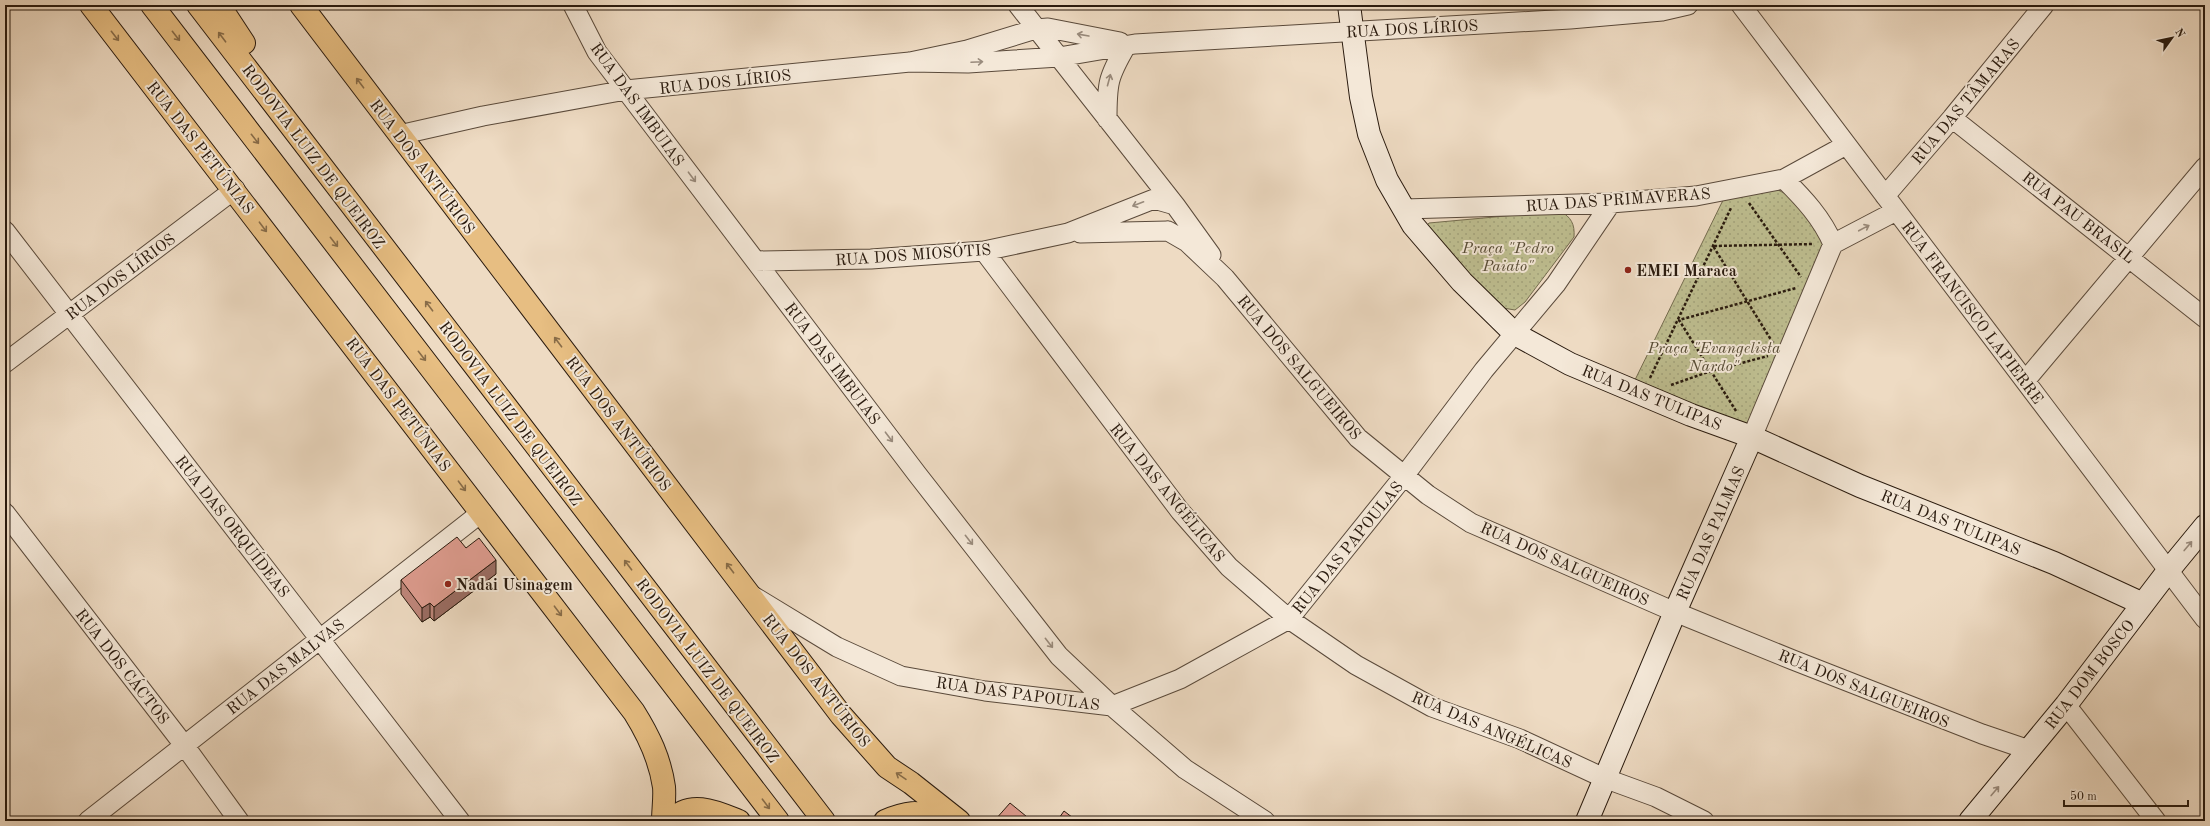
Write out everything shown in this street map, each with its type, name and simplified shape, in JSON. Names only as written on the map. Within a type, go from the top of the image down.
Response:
[{"type":"main road","name":"RUA DAS PETÚNIAS","points":[[91,5],[235,189],[634,712],[650,737],[659,764],[664,788],[663,821]]},
{"type":"main road","points":[[152,5],[778,821]]},
{"type":"main road","name":"RODOVIA LUIZ DE QUEIROZ","points":[[198,5],[824,821]]},
{"type":"main road","points":[[219,5],[362,219]]},
{"type":"main road","name":"RUA DOS ANTÚRIOS","points":[[300,5],[841,715],[887,767],[959,821]]},
{"type":"main road","name":"RUA DAS TULIPAS","points":[[1349,5],[1351,31],[1369,134],[1387,180],[1413,225],[1462,282],[1515,334],[1570,364],[1642,395],[1691,415],[1752,437],[1860,486],[2054,563],[2143,604]]},
{"type":"main road","name":"RUA DAS PALMAS","points":[[1587,821],[1675,612],[1752,437]]},
{"type":"main road","name":"RUA DOM BOSCO","points":[[1970,821],[2066,705],[2168,570],[2205,526]]},
{"type":"main road","points":[[932,800],[944,821]]},
{"type":"main road","points":[[671,821],[676,815],[702,808],[740,821]]},
{"type":"main road","points":[[884,821],[904,813],[912,812],[928,815],[938,821]]},
{"type":"street","name":"RUA DAS IMBUIAS","points":[[573,5],[597,52],[917,474],[1059,656],[1112,706],[1185,769],[1265,821]]},
{"type":"street","name":"RUA DOS SALGUEIROS","points":[[1018,5],[1176,205],[1203,242],[1225,278]]},
{"type":"street","name":"RUA DOS LÍRIOS","points":[[910,62],[968,63],[1059,57],[1130,45],[1570,19],[1662,11],[1688,5]]},
{"type":"street","name":"RUA FRANCISCO LAPIERRE","points":[[1741,5],[2205,619]]},
{"type":"street","name":"RUA DAS TÂMARAS","points":[[1885,196],[1952,118],[2044,5]]},
{"type":"street","name":"RUA DOS LÍRIOS","points":[[399,135],[483,116],[626,90],[910,62],[966,50],[1036,29],[1048,28],[1130,45]]},
{"type":"street","points":[[1107,119],[1107,86],[1112,70],[1130,45]]},
{"type":"street","name":"RUA PAU BRASIL","points":[[1952,118],[2130,256],[2205,318]]},
{"type":"street","name":"RUA DAS PRIMAVERAS","points":[[1404,209],[1611,203],[1696,196],[1784,180],[1846,145]]},
{"type":"street","points":[[2025,381],[2205,167]]},
{"type":"street","points":[[1784,180],[1816,214],[1824,225],[1833,244],[1896,211]]},
{"type":"street","name":"RUA DOS LÍRIOS","points":[[5,363],[235,189]]},
{"type":"street","name":"RUA DOS MIOSÓTIS","points":[[756,261],[871,259],[984,251],[1068,233],[1154,199],[1176,205]]},
{"type":"street","name":"RUA DAS PAPOULAS","points":[[750,595],[836,647],[900,676],[985,691],[1112,706],[1180,679],[1289,619],[1404,476],[1480,376],[1556,284],[1611,203]]},
{"type":"street","points":[[1168,231],[1176,205]]},
{"type":"street","name":"RUA DAS ORQUÍDEAS","points":[[5,231],[460,821]]},
{"type":"street","name":"RUA DOS SALGUEIROS","points":[[1168,231],[1187,242],[1225,278],[1358,438],[1428,495],[1471,522],[1675,612],[1945,720],[2029,750]]},
{"type":"street","name":"RUA DOS MIOSÓTIS","points":[[1068,233],[1168,231]]},
{"type":"street","name":"RUA DAS PALMAS","points":[[1752,437],[1833,244]]},
{"type":"street","name":"RUA DAS ANGÉLICAS","points":[[984,251],[1180,510],[1229,567],[1289,619],[1356,665],[1432,707],[1520,739],[1604,778],[1656,797],[1704,821]]},
{"type":"street","name":"RUA DAS MALVAS","points":[[88,821],[482,512]]},
{"type":"street","name":"RUA DOS CÁCTOS","points":[[5,513],[184,745],[239,821]]},
{"type":"street","points":[[2066,705],[2156,821]]},
{"type":"path","points":[[1739,189],[1776,244],[1802,279]]},
{"type":"path","points":[[1642,395],[1679,320],[1739,189]]},
{"type":"path","points":[[1713,246],[1833,244]]},
{"type":"path","points":[[1713,246],[1775,346]]},
{"type":"path","points":[[1679,320],[1799,287]]},
{"type":"path","points":[[1679,320],[1752,437]]},
{"type":"path","points":[[1670,385],[1711,371],[1772,355]]},
{"type":"green space","name":"Praça \"Evangelista Nardo\"","points":[[1776,189],[1790,196],[1833,244],[1752,437],[1633,384],[1726,194]]},
{"type":"green space","name":"Praça \"Pedro Paiato\"","points":[[1560,211],[1572,221],[1574,237],[1525,302],[1515,310],[1503,308],[1424,229],[1429,223]]},
{"type":"building","name":"Nadai Usinagem","points":[[457,537],[466,548],[479,538],[496,560],[434,607],[430,603],[422,608],[401,580]]},
{"type":"building","points":[[1010,803],[1032,821],[996,821],[995,820]]},
{"type":"building","points":[[1064,811],[1077,821],[1057,821]]},
{"type":"place","name":"EMEI Maraca","points":[[1628,270]]},
{"type":"place","name":"Nadai Usinagem","points":[[448,584]]}]
